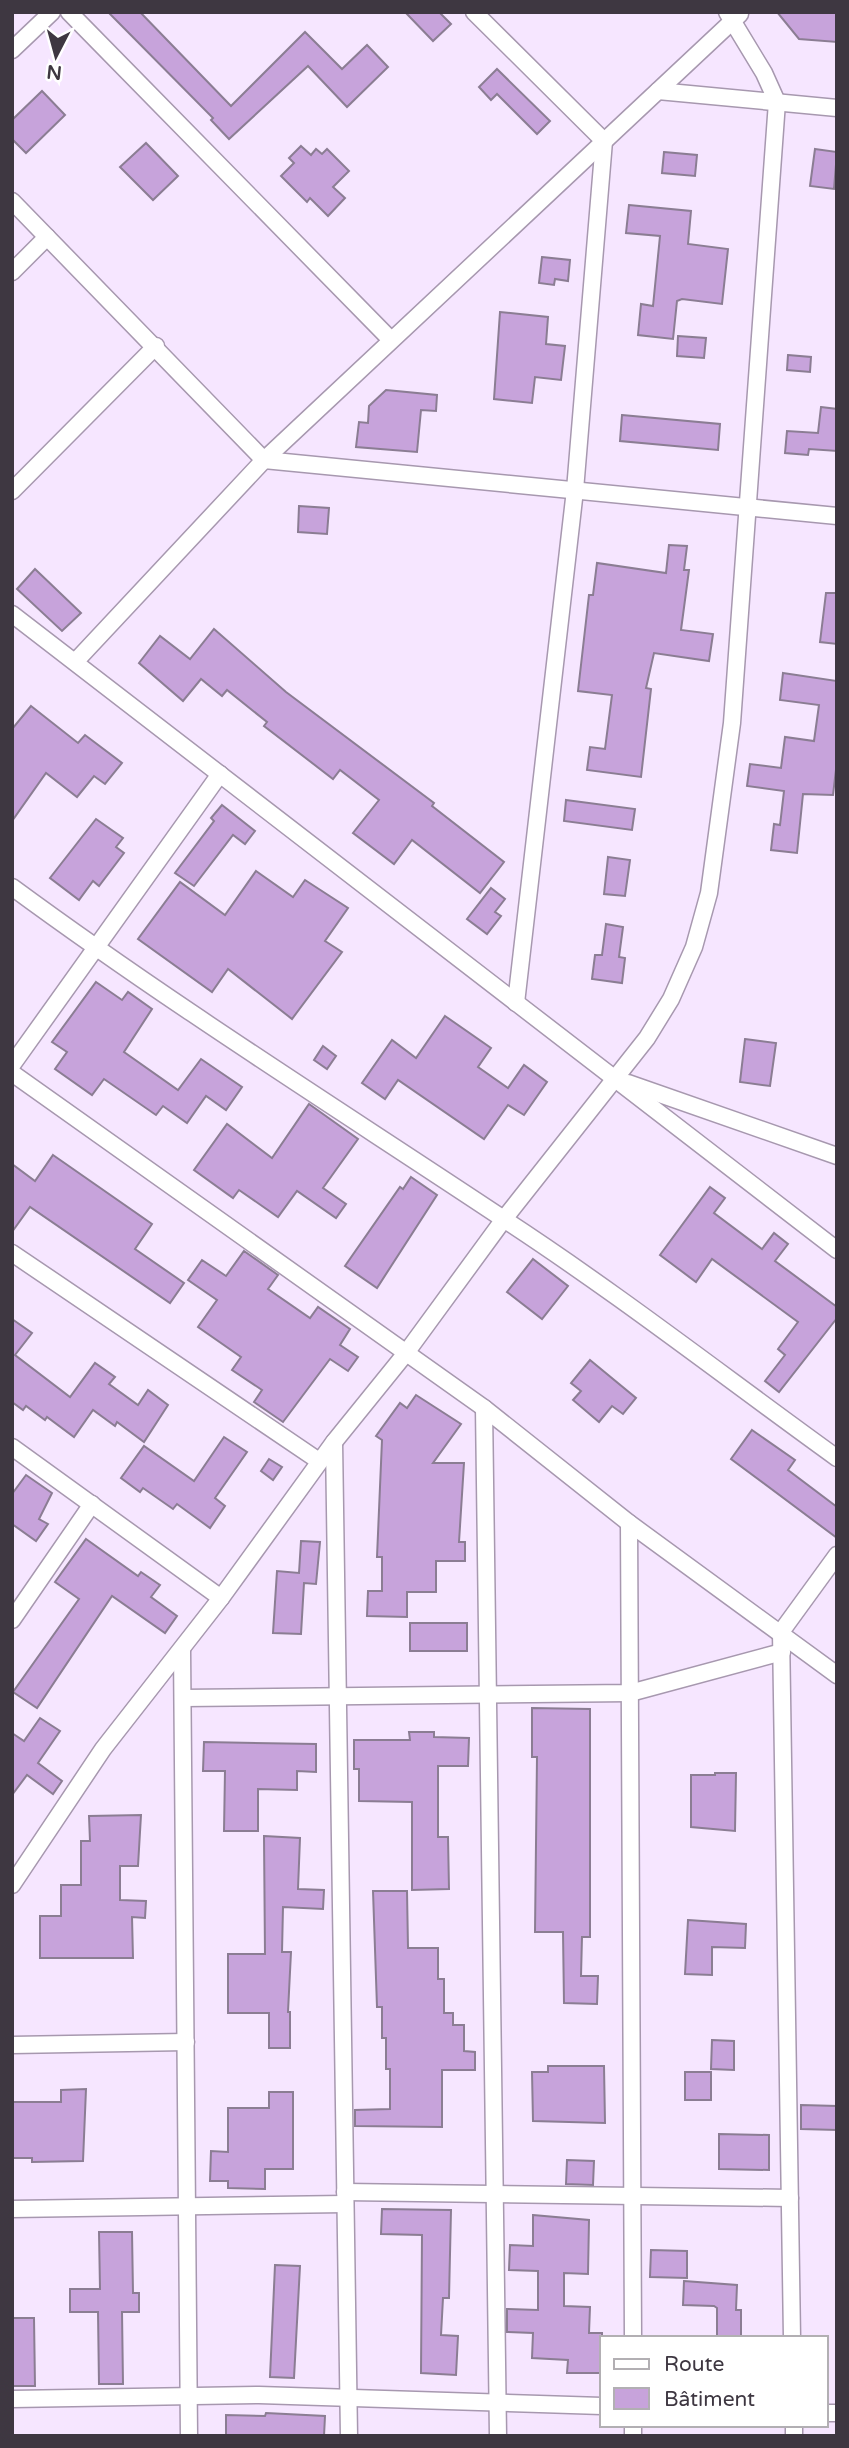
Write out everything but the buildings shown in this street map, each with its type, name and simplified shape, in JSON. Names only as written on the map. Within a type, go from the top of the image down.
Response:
[{"type":"street","points":[[12,50],[52,12]]},
{"type":"street","points":[[69,12],[391,340]]},
{"type":"street","points":[[474,12],[604,141],[575,490],[516,1003]]},
{"type":"street","points":[[12,1885],[103,1749],[183,1650],[319,1461],[406,1353],[505,1219],[647,1038],[671,999],[694,947],[709,893],[732,723],[777,102],[734,15],[658,91],[264,460],[75,662]]},
{"type":"street","points":[[658,91],[837,108]]},
{"type":"street","points":[[12,201],[264,460],[837,516]]},
{"type":"street","points":[[12,272],[47,237]]},
{"type":"street","points":[[12,491],[156,346]]},
{"type":"street","points":[[12,614],[837,1250]]},
{"type":"street","points":[[12,1065],[220,774]]},
{"type":"street","points":[[12,887],[96,948],[306,1091],[505,1219],[837,1458]]},
{"type":"street","points":[[12,1073],[484,1408],[629,1523],[837,1675]]},
{"type":"street","points":[[615,1078],[837,1156]]},
{"type":"street","points":[[12,1253],[319,1461]]},
{"type":"street","points":[[484,1408],[498,2436]]},
{"type":"street","points":[[334,1442],[349,2436]]},
{"type":"street","points":[[12,1447],[221,1598]]},
{"type":"street","points":[[12,1620],[92,1504]]},
{"type":"street","points":[[629,1523],[633,2336]]},
{"type":"street","points":[[792,2336],[781,1632],[837,1555]]},
{"type":"street","points":[[183,1650],[190,2436]]},
{"type":"street","points":[[183,1698],[630,1693],[782,1652]]},
{"type":"street","points":[[12,2045],[186,2042]]},
{"type":"street","points":[[12,2209],[187,2207],[495,2193],[790,2198]]},
{"type":"street","points":[[12,2399],[348,2397],[600,2406]]}]
